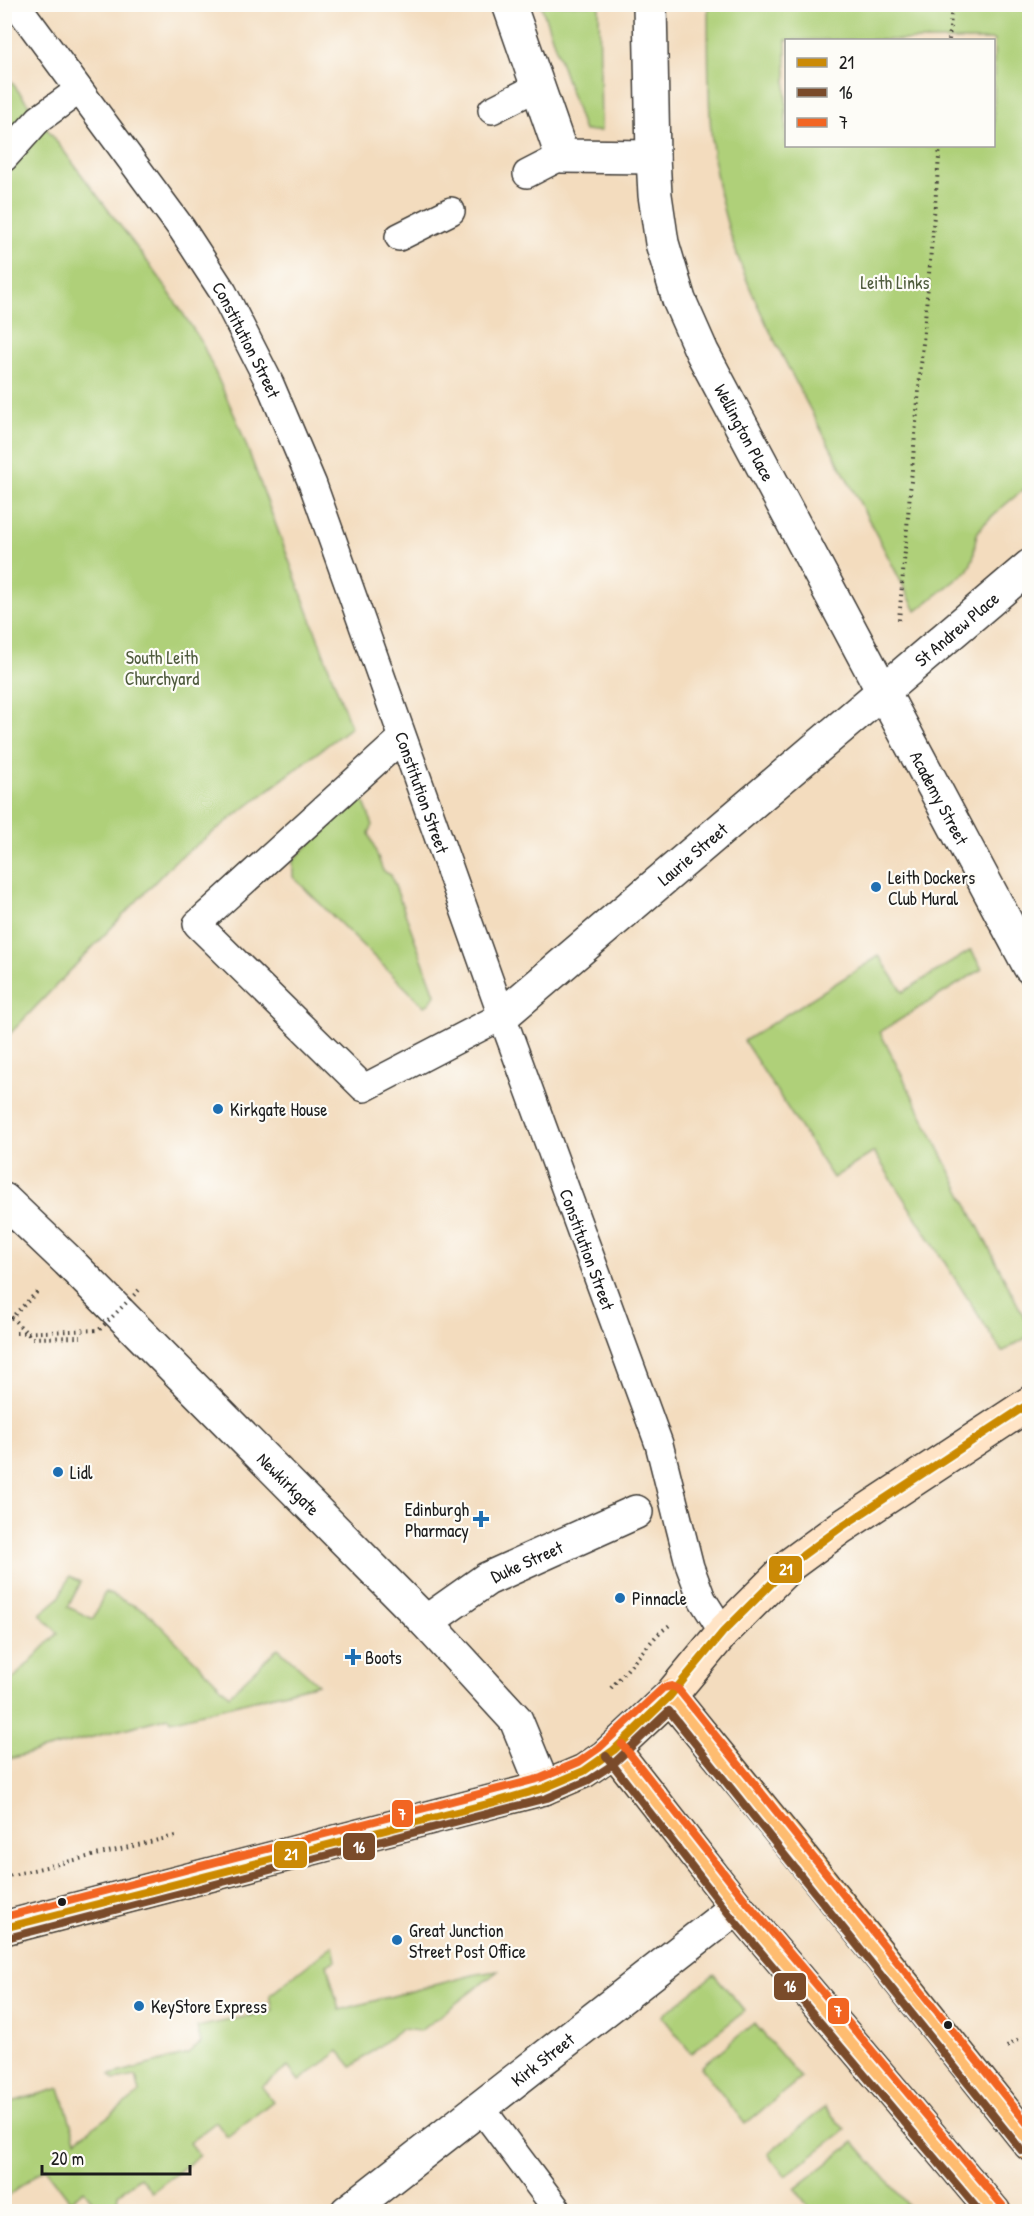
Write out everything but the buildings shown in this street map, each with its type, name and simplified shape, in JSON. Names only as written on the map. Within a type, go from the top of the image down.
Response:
[{"type":"main road","points":[[4,1928],[544,1788],[584,1771],[614,1750],[670,1696],[1027,2135]]},
{"type":"main road","points":[[614,1750],[737,1907],[994,2211]]},
{"type":"street","points":[[509,4],[562,156],[653,157]]},
{"type":"street","name":"Wellington Place","points":[[650,4],[655,195],[662,243],[679,300],[702,352],[889,687]]},
{"type":"street","name":"St Andrew Place","points":[[889,687],[1029,566]]},
{"type":"street","name":"Academy Street","points":[[889,687],[1029,967]]},
{"type":"street","name":"Laurie Street","points":[[502,1016],[889,687]]},
{"type":"street","name":"Newkirkgate","points":[[4,1200],[426,1622],[516,1720],[544,1788]]},
{"type":"street","points":[[670,1696],[723,1632],[791,1564],[1029,1403]]},
{"type":"street","name":"Duke Street","points":[[426,1622],[487,1579],[636,1512]]},
{"type":"street","name":"Kirk Street","points":[[347,2211],[737,1907]]},
{"type":"lane","name":"Constitution Street","points":[[16,4],[182,229],[223,292],[270,384],[313,485],[502,1016],[659,1444],[675,1511],[698,1588],[702,1599],[723,1632]]},
{"type":"lane","points":[[492,110],[537,87]]},
{"type":"lane","points":[[4,158],[39,119],[79,90]]},
{"type":"lane","points":[[527,174],[562,156]]},
{"type":"lane","points":[[399,237],[451,212]]},
{"type":"lane","points":[[402,738],[197,924],[364,1088],[502,1016]]},
{"type":"lane","points":[[481,2108],[559,2211]]},
{"type":"path","points":[[949,39],[952,4]]},
{"type":"path","points":[[889,687],[940,147]]},
{"type":"path","points":[[16,1333],[99,1330],[139,1290]]},
{"type":"path","points":[[11,1317],[32,1338],[141,1335]]},
{"type":"green space","points":[[541,5],[599,5],[601,131],[584,131]]},
{"type":"green space","name":"Leith Links","points":[[708,5],[1029,5],[1029,485],[980,529],[977,534],[974,556],[967,571],[916,611],[773,338],[750,289],[740,264],[718,187],[710,109]]},
{"type":"green space","name":"South Leith Churchyard","points":[[4,72],[159,277],[201,341],[238,423],[351,727],[174,862],[5,1039]]},
{"type":"green space","points":[[361,795],[373,825],[369,833],[383,871],[391,875],[435,994],[430,1003],[424,1006],[293,877],[293,860]]},
{"type":"green space","points":[[971,950],[982,969],[880,1032],[1029,1327],[1029,1336],[1002,1352],[874,1152],[833,1178],[744,1041],[879,956],[903,992]]},
{"type":"green space","points":[[70,1576],[81,1582],[68,1607],[93,1619],[105,1592],[146,1611],[229,1695],[278,1648],[318,1684],[171,1721],[169,1717],[5,1760],[5,1687],[58,1633],[40,1614],[59,1598]]},
{"type":"green space","points":[[333,1945],[336,1961],[327,1964],[339,2010],[477,1974],[498,1971],[420,2031],[401,2029],[352,2067],[339,2051],[299,2081],[288,2067],[262,2087],[273,2101],[227,2137],[216,2122],[189,2143],[199,2156],[152,2192],[140,2177],[118,2194],[117,2203],[124,2211],[100,2211],[84,2190],[70,2201],[45,2168],[5,2198],[5,2104],[60,2088],[76,2140],[140,2093],[136,2076],[115,2080],[110,2075],[188,2054],[201,2043],[197,2027],[273,2011],[270,1995]]},
{"type":"green space","points":[[714,1974],[745,2011],[691,2053],[662,2016]]},
{"type":"green space","points":[[754,2023],[801,2078],[745,2124],[701,2067]]},
{"type":"green space","points":[[825,2107],[845,2130],[785,2176],[768,2154]]},
{"type":"green space","points":[[854,2142],[908,2205],[899,2211],[812,2211],[795,2189]]},
{"type":"transit line","name":"21","points":[[4,1928],[495,1802],[544,1788],[584,1771],[614,1750],[670,1696],[723,1632],[791,1564],[840,1528],[1030,1403]]},
{"type":"transit line","name":"7","points":[[4,1917],[541,1778],[579,1762],[599,1748],[663,1688],[672,1686],[678,1689],[1030,2127]]},
{"type":"transit line","name":"16","points":[[7,1938],[547,1798],[589,1780],[612,1765],[669,1711],[1022,2151]]},
{"type":"transit line","name":"7","points":[[622,1744],[745,1900],[1002,2205]]},
{"type":"transit line","name":"16","points":[[606,1756],[729,1914],[980,2212]]},
{"type":"place","name":"Leith Dockers Club Mural","points":[[876,887]]},
{"type":"place","name":"Kirkgate House","points":[[218,1109]]},
{"type":"place","name":"Lidl","points":[[58,1472]]},
{"type":"place","name":"Edinburgh Pharmacy","points":[[481,1519]]},
{"type":"place","name":"Pinnacle","points":[[620,1598]]},
{"type":"place","name":"Boots","points":[[353,1657]]},
{"type":"place","name":"Great Junction Street Post Office","points":[[397,1940]]},
{"type":"place","name":"KeyStore Express","points":[[139,2006]]}]
